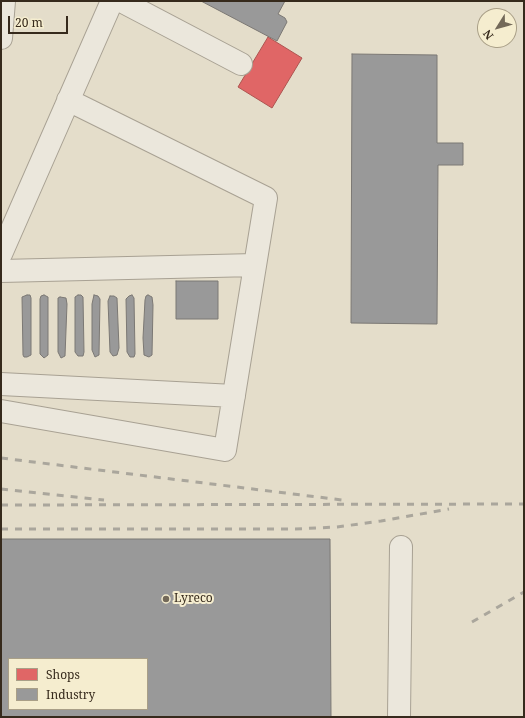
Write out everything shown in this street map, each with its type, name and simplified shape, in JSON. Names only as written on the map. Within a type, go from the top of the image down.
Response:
[{"type":"lane","points":[[1,38],[4,1]]},
{"type":"lane","points":[[1,254],[112,1]]},
{"type":"lane","points":[[121,1],[241,64]]},
{"type":"lane","points":[[1,411],[225,450],[266,198],[68,100]]},
{"type":"lane","points":[[1,271],[255,265]]},
{"type":"lane","points":[[1,384],[234,396]]},
{"type":"lane","points":[[399,717],[401,547]]},
{"type":"building: Shops","points":[[268,37],[302,58],[272,108],[238,87]]},
{"type":"building: Industry","points":[[201,1],[285,1],[278,14],[285,18],[287,22],[277,41]]},
{"type":"building: Industry","points":[[352,54],[437,55],[437,143],[463,143],[463,165],[438,165],[437,324],[351,323]]},
{"type":"building: Industry","points":[[176,281],[218,281],[218,319],[176,319]]},
{"type":"building: Industry","points":[[30,295],[31,298],[31,355],[24,357],[22,297]]},
{"type":"building: Industry","points":[[44,295],[48,297],[48,355],[44,358],[40,354],[40,299],[41,296]]},
{"type":"building: Industry","points":[[78,295],[83,297],[83,356],[78,356],[75,352],[75,297]]},
{"type":"building: Industry","points":[[94,295],[98,296],[100,299],[99,355],[95,357],[92,350],[92,304]]},
{"type":"building: Industry","points":[[132,295],[134,298],[135,354],[134,357],[130,357],[127,352],[126,299]]},
{"type":"building: Industry","points":[[148,295],[152,297],[153,305],[152,355],[149,357],[144,355],[143,338],[145,300],[146,296]]},
{"type":"building: Industry","points":[[110,296],[117,298],[119,348],[117,355],[113,356],[110,352],[108,301]]},
{"type":"building: Industry","points":[[58,298],[66,298],[67,304],[65,356],[61,358],[58,352]]},
{"type":"building: Industry","name":"Lyreco","points":[[1,539],[330,539],[331,717],[1,717]]},
{"type":"railway","points":[[1,458],[342,500]]},
{"type":"railway","points":[[1,489],[104,500]]},
{"type":"railway","points":[[1,505],[524,504]]},
{"type":"railway","points":[[1,529],[295,529],[337,527],[449,509]]},
{"type":"railway","points":[[472,622],[524,592]]},
{"type":"place","name":"Lyreco","points":[[166,599]]}]
